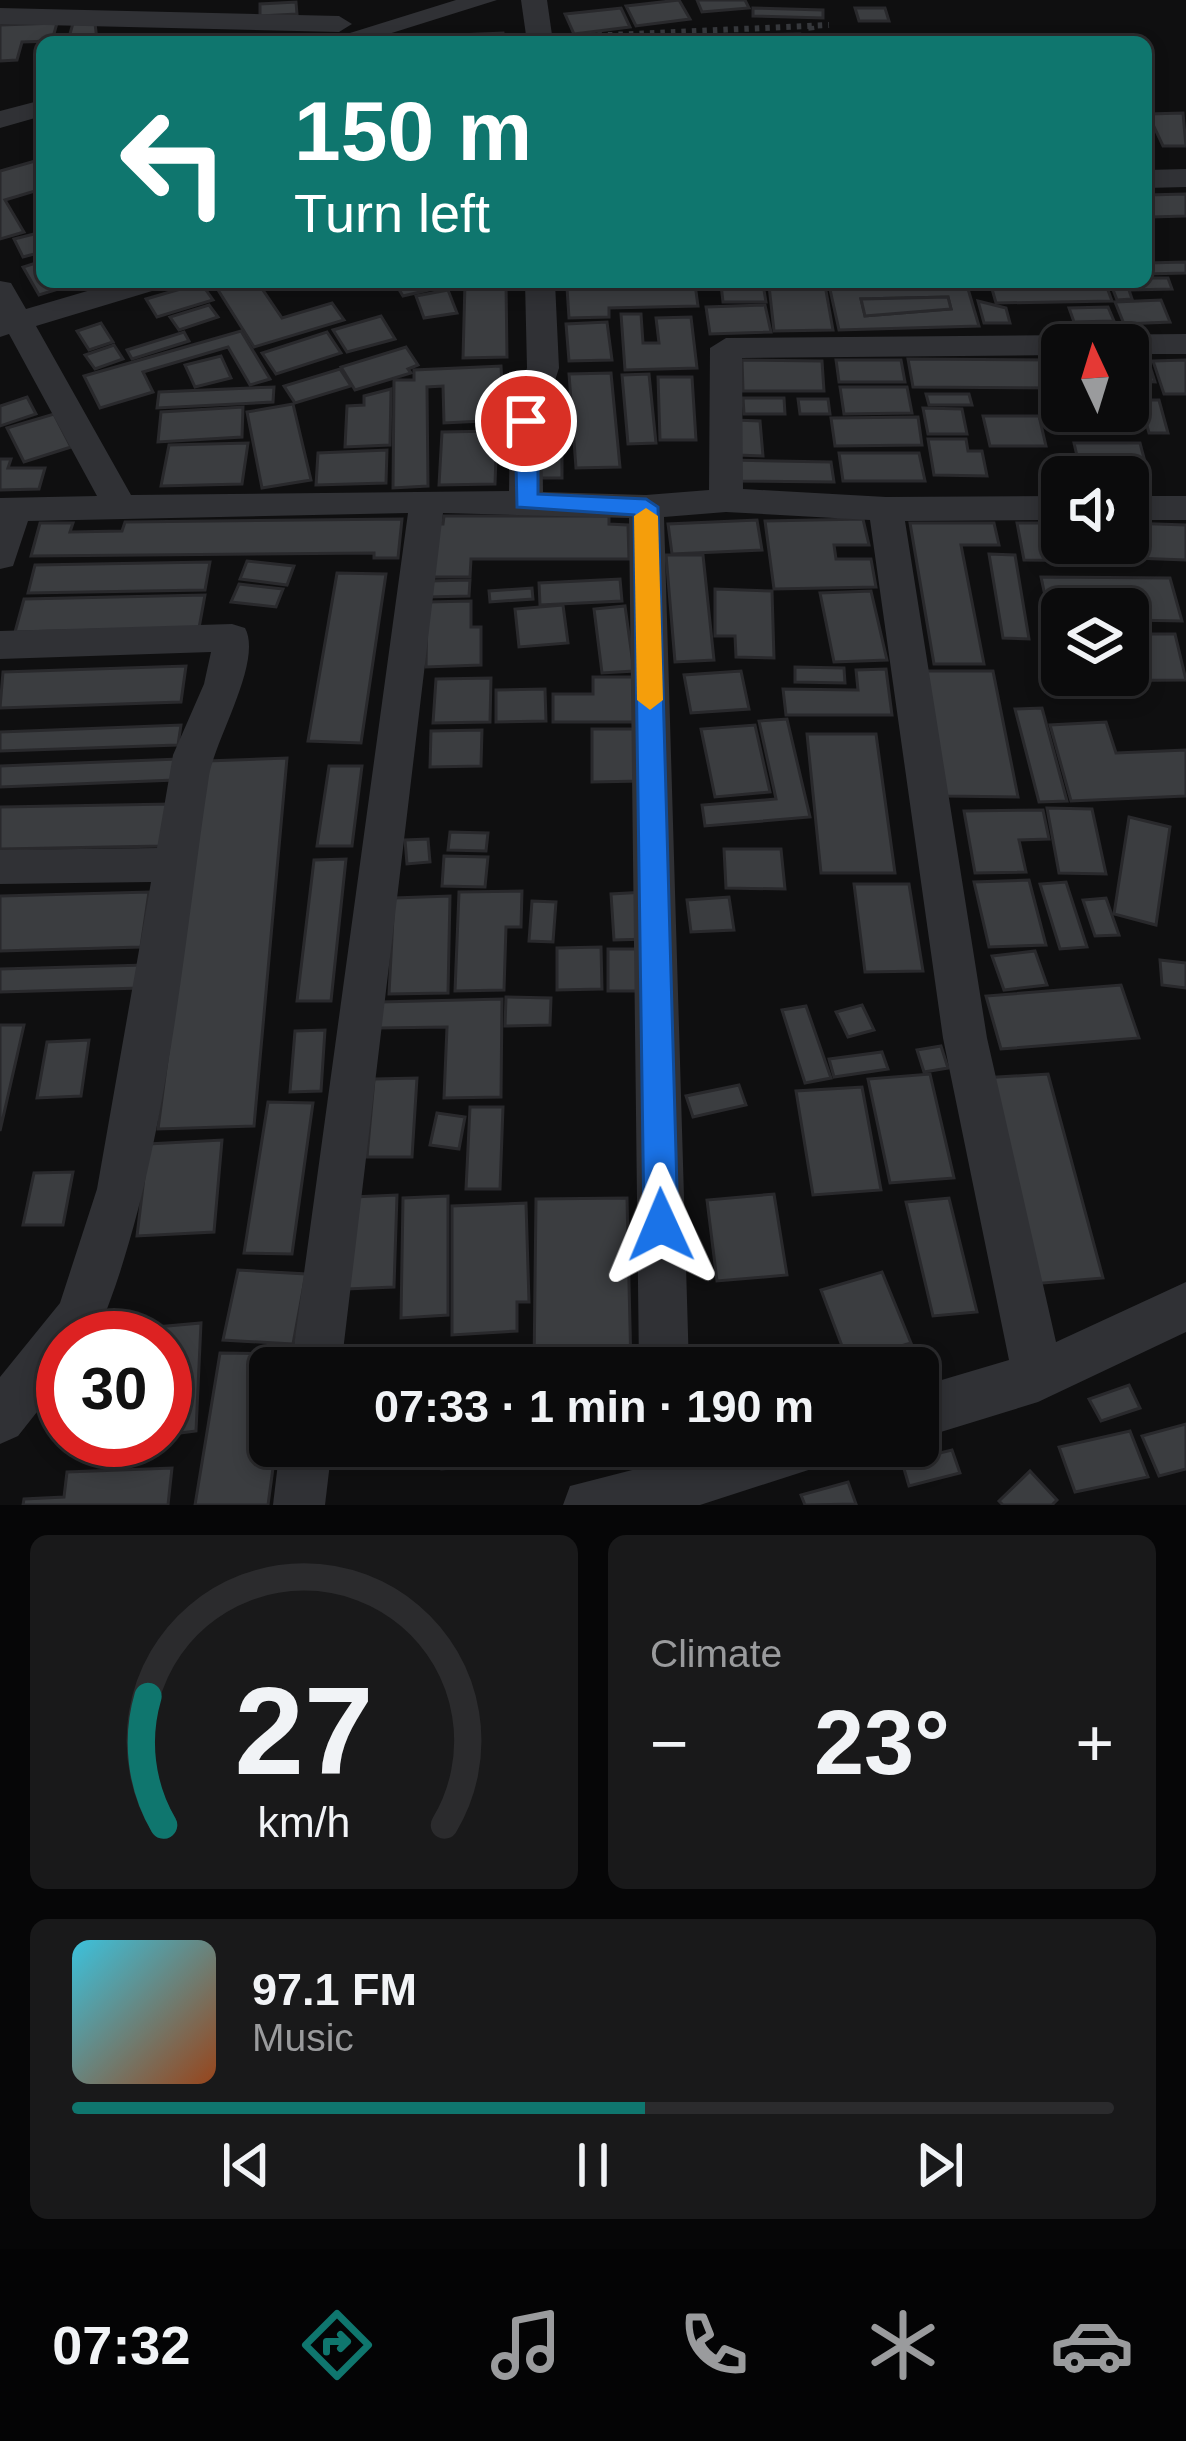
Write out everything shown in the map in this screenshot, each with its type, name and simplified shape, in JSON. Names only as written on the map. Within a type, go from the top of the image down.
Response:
[{"type":"street","points":[[337,33],[363,8],[419,0]]},
{"type":"street","points":[[0,16],[337,33],[484,0]]},
{"type":"street","points":[[533,0],[539,36]]},
{"type":"street","points":[[0,120],[36,110]]},
{"type":"street","points":[[0,134],[36,125]]},
{"type":"street","points":[[1152,179],[1186,178]]},
{"type":"street","points":[[9,324],[132,288]]},
{"type":"street","points":[[526,502],[526,421],[543,368],[540,288]]},
{"type":"street","points":[[0,290],[9,324],[121,508]]},
{"type":"street","points":[[1149,344],[1186,344]]},
{"type":"street","points":[[726,500],[726,348],[1041,345]]},
{"type":"street","points":[[0,557],[7,510],[427,501],[646,507],[726,500],[886,509],[1041,508]]},
{"type":"street","points":[[319,1347],[427,501]]},
{"type":"street","points":[[646,507],[664,1347]]},
{"type":"street","points":[[1149,508],[1186,508]]},
{"type":"street","points":[[886,509],[965,1038],[1039,1378]]},
{"type":"street","points":[[0,645],[232,638],[224,684],[193,754],[121,1190],[80,1316],[0,1418]]},
{"type":"street","points":[[0,867],[174,865]]},
{"type":"street","points":[[939,1408],[1039,1378],[1186,1306]]},
{"type":"street","points":[[299,1505],[304,1467]]},
{"type":"street","points":[[589,1505],[666,1467]]},
{"type":"path","points":[[811,26],[812,36]]},
{"type":"path","points":[[617,36],[829,26]]},
{"type":"building","points":[[679,0],[690,19],[636,26],[626,6]]},
{"type":"building","points":[[697,0],[745,0],[749,8],[702,12]]},
{"type":"building","points":[[296,2],[297,14],[260,16],[260,4]]},
{"type":"building","points":[[621,8],[630,27],[574,34],[565,14]]},
{"type":"building","points":[[753,8],[823,10],[823,18],[753,16]]},
{"type":"building","points":[[855,8],[885,8],[889,21],[859,21]]},
{"type":"building","points":[[57,23],[53,36],[22,42],[17,60],[0,61],[0,25]]},
{"type":"building","points":[[73,23],[95,23],[97,36],[69,36]]},
{"type":"building","points":[[1183,113],[1186,146],[1163,146],[1152,114]]},
{"type":"building","points":[[36,161],[36,191],[5,200],[24,232],[0,239],[0,171]]},
{"type":"building","points":[[1186,194],[1186,216],[1152,217],[1152,195]]},
{"type":"building","points":[[36,234],[36,254],[23,257],[14,239]]},
{"type":"building","points":[[1186,262],[1186,273],[1152,274],[1152,263]]},
{"type":"building","points":[[36,263],[36,288],[62,288],[39,295],[23,267]]},
{"type":"building","points":[[1152,278],[1168,278],[1172,289],[1129,290],[1132,299],[1117,300],[1112,288],[1152,288]]},
{"type":"building","points":[[184,288],[205,288],[213,300],[157,317],[146,299]]},
{"type":"building","points":[[217,288],[270,288],[263,290],[282,318],[332,303],[344,320],[254,347]]},
{"type":"building","points":[[398,288],[437,288],[403,296]]},
{"type":"building","points":[[465,288],[506,288],[507,357],[463,358]]},
{"type":"building","points":[[567,288],[696,288],[698,306],[609,308],[609,317],[569,318]]},
{"type":"building","points":[[721,288],[764,288],[766,302],[723,302]]},
{"type":"building","points":[[769,288],[826,288],[833,330],[774,331]]},
{"type":"building","points":[[830,288],[968,288],[979,326],[839,330]],"holes":[[[948,297],[951,309],[865,316],[861,299]]]},
{"type":"building","points":[[992,288],[1107,288],[1112,301],[996,303]]},
{"type":"building","points":[[448,290],[457,313],[424,318],[416,296]]},
{"type":"building","points":[[948,297],[951,309],[865,316],[861,299]]},
{"type":"building","points":[[1161,300],[1170,322],[1124,324],[1115,302]]},
{"type":"building","points":[[978,301],[1006,308],[1010,323],[984,323]]},
{"type":"building","points":[[209,305],[218,317],[179,330],[170,317]]},
{"type":"building","points":[[765,305],[771,332],[710,334],[706,307]]},
{"type":"building","points":[[1108,307],[1114,321],[1074,322],[1069,308]]},
{"type":"building","points":[[621,314],[641,314],[643,343],[659,343],[656,318],[691,317],[697,368],[625,370]]},
{"type":"building","points":[[381,316],[395,339],[347,352],[333,330]]},
{"type":"building","points":[[607,322],[612,360],[569,361],[566,324]]},
{"type":"building","points":[[101,323],[113,342],[89,350],[77,331]]},
{"type":"building","points":[[241,331],[270,379],[250,385],[228,347],[143,372],[153,392],[100,408],[84,376]]},
{"type":"building","points":[[184,332],[189,341],[132,359],[127,350]]},
{"type":"building","points":[[327,332],[341,353],[276,374],[262,353]]},
{"type":"building","points":[[114,345],[123,359],[95,369],[85,355]]},
{"type":"building","points":[[406,347],[418,365],[408,369],[411,373],[355,390],[341,367]]},
{"type":"building","points":[[221,356],[231,378],[195,387],[185,365]]},
{"type":"building","points":[[908,359],[1041,360],[1041,388],[913,387]]},
{"type":"building","points":[[742,360],[822,361],[824,391],[743,391]]},
{"type":"building","points":[[836,360],[901,360],[905,382],[839,382]]},
{"type":"building","points":[[1186,360],[1186,394],[1164,394],[1153,361]]},
{"type":"building","points":[[501,366],[504,420],[444,423],[443,386],[427,387],[428,486],[393,488],[394,380],[414,380],[414,370]]},
{"type":"building","points":[[340,369],[351,386],[295,403],[284,386]]},
{"type":"building","points":[[611,373],[620,467],[576,468],[569,374]]},
{"type":"building","points":[[649,374],[656,443],[628,444],[622,375]]},
{"type":"building","points":[[658,377],[692,377],[696,440],[660,440]]},
{"type":"building","points":[[274,387],[273,402],[157,408],[159,392]]},
{"type":"building","points":[[840,387],[907,387],[912,413],[844,414]]},
{"type":"building","points":[[391,389],[390,445],[345,447],[347,406],[364,405],[364,396]]},
{"type":"building","points":[[926,394],[969,394],[972,405],[929,405]]},
{"type":"building","points":[[27,397],[36,414],[0,426],[0,406]]},
{"type":"building","points":[[743,398],[784,398],[785,414],[744,414]]},
{"type":"building","points":[[798,399],[828,399],[830,414],[800,414]]},
{"type":"building","points":[[1149,400],[1159,400],[1168,433],[1149,433]]},
{"type":"building","points":[[293,404],[311,480],[262,488],[247,412]]},
{"type":"building","points":[[243,407],[242,437],[158,442],[161,412]]},
{"type":"building","points":[[923,408],[962,409],[967,434],[928,434]]},
{"type":"building","points":[[54,414],[71,447],[24,462],[7,428]]},
{"type":"building","points":[[983,416],[1039,416],[1046,446],[990,446]]},
{"type":"building","points":[[918,417],[922,445],[835,446],[831,418]]},
{"type":"building","points":[[734,420],[760,421],[763,456],[737,455]]},
{"type":"building","points":[[497,431],[495,484],[439,485],[442,432]]},
{"type":"building","points":[[928,439],[966,439],[968,451],[982,451],[987,476],[934,475]]},
{"type":"building","points":[[248,443],[242,484],[161,486],[169,445]]},
{"type":"building","points":[[1074,443],[1140,443],[1143,456],[1077,456]]},
{"type":"building","points":[[387,450],[386,483],[316,485],[318,453]]},
{"type":"building","points":[[538,452],[562,452],[562,478],[538,478]]},
{"type":"building","points":[[839,453],[919,453],[925,481],[843,481]]},
{"type":"building","points":[[0,459],[11,459],[8,468],[45,468],[39,489],[0,490]]},
{"type":"building","points":[[730,460],[831,462],[834,482],[731,481]]},
{"type":"building","points":[[444,516],[609,516],[609,524],[628,525],[629,559],[471,559],[470,577],[429,577],[433,524],[443,524]]},
{"type":"building","points":[[402,519],[398,558],[374,558],[374,553],[31,556],[40,523],[73,523],[70,532],[122,531],[125,522]]},
{"type":"building","points":[[863,519],[869,545],[834,545],[836,559],[871,559],[876,587],[774,589],[765,521]]},
{"type":"building","points":[[757,520],[762,550],[672,554],[668,524]]},
{"type":"building","points":[[910,523],[994,523],[999,545],[961,545],[984,664],[934,664]]},
{"type":"building","points":[[1017,523],[1041,523],[1041,560],[1024,560]]},
{"type":"building","points":[[1149,524],[1186,525],[1186,560],[1149,559]]},
{"type":"building","points":[[989,554],[1015,555],[1029,639],[1003,638]]},
{"type":"building","points":[[666,555],[703,555],[714,660],[675,662]]},
{"type":"building","points":[[247,561],[294,566],[287,585],[240,579]]},
{"type":"building","points":[[210,562],[205,590],[28,593],[35,565]]},
{"type":"building","points":[[337,573],[386,574],[361,743],[308,741]]},
{"type":"building","points":[[1041,577],[1170,578],[1182,621],[1149,620],[1149,588],[1043,588]]},
{"type":"building","points":[[620,579],[622,601],[540,605],[539,583]]},
{"type":"building","points":[[470,580],[469,596],[427,597],[428,581]]},
{"type":"building","points":[[239,584],[283,589],[276,607],[231,602]]},
{"type":"building","points":[[532,588],[533,599],[490,602],[489,591]]},
{"type":"building","points":[[715,589],[772,591],[774,658],[736,657],[735,636],[715,636]]},
{"type":"building","points":[[871,591],[887,660],[834,662],[820,593]]},
{"type":"building","points":[[205,595],[199,628],[15,632],[24,599]]},
{"type":"building","points":[[471,601],[471,627],[481,627],[481,665],[426,667],[427,602]]},
{"type":"building","points":[[563,605],[568,643],[519,647],[515,609]]},
{"type":"building","points":[[625,606],[634,671],[602,673],[594,609]]},
{"type":"building","points":[[1149,634],[1175,634],[1186,680],[1149,680]]},
{"type":"building","points":[[186,666],[181,702],[0,708],[3,672]]},
{"type":"building","points":[[795,667],[844,668],[845,683],[795,682]]},
{"type":"building","points":[[886,669],[892,715],[786,715],[783,689],[858,690],[856,670]]},
{"type":"building","points":[[741,671],[749,709],[691,713],[684,675]]},
{"type":"building","points":[[924,671],[993,671],[1018,797],[946,796]]},
{"type":"building","points":[[593,677],[633,677],[634,722],[553,722],[553,694],[593,694]]},
{"type":"building","points":[[491,678],[490,722],[433,723],[436,679]]},
{"type":"building","points":[[545,689],[546,721],[496,722],[496,690]]},
{"type":"building","points":[[1042,708],[1067,801],[1039,802],[1015,709]]},
{"type":"building","points":[[787,719],[810,817],[705,826],[702,805],[776,799],[759,721]]},
{"type":"building","points":[[1106,722],[1116,753],[1186,750],[1186,796],[1071,801],[1050,725]]},
{"type":"building","points":[[181,725],[178,745],[0,751],[0,732]]},
{"type":"building","points":[[755,725],[770,792],[715,797],[701,729]]},
{"type":"building","points":[[592,729],[641,729],[642,781],[592,782]]},
{"type":"building","points":[[482,730],[481,766],[430,767],[431,731]]},
{"type":"building","points":[[807,734],[876,734],[895,873],[821,873]]},
{"type":"building","points":[[287,758],[254,1126],[158,1129],[206,761]]},
{"type":"building","points":[[178,759],[175,780],[0,787],[0,766]]},
{"type":"building","points":[[329,766],[362,766],[352,846],[317,846]]},
{"type":"building","points":[[171,804],[164,846],[0,849],[0,807]]},
{"type":"building","points":[[1047,808],[1092,809],[1106,874],[1059,873]]},
{"type":"building","points":[[1043,810],[1049,839],[1019,840],[1026,872],[975,873],[964,811]]},
{"type":"building","points":[[1129,817],[1170,827],[1156,925],[1114,914]]},
{"type":"building","points":[[450,832],[488,833],[486,851],[448,850]]},
{"type":"building","points":[[428,839],[430,862],[407,864],[405,840]]},
{"type":"building","points":[[724,849],[781,849],[785,889],[726,888]]},
{"type":"building","points":[[444,856],[488,857],[485,887],[442,886]]},
{"type":"building","points":[[346,859],[331,1001],[297,1001],[314,860]]},
{"type":"building","points":[[1029,880],[1046,945],[989,947],[974,882]]},
{"type":"building","points":[[1066,882],[1087,947],[1060,949],[1040,884]]},
{"type":"building","points":[[854,884],[909,884],[923,971],[865,972]]},
{"type":"building","points":[[522,891],[521,927],[506,927],[504,990],[455,991],[459,892]]},
{"type":"building","points":[[149,892],[141,947],[0,951],[0,896]]},
{"type":"building","points":[[645,892],[648,939],[614,940],[611,894]]},
{"type":"building","points":[[450,896],[448,993],[389,994],[394,898]]},
{"type":"building","points":[[729,897],[734,930],[691,932],[687,900]]},
{"type":"building","points":[[1106,898],[1119,935],[1095,936],[1083,900]]},
{"type":"building","points":[[532,901],[556,902],[553,942],[529,941]]},
{"type":"building","points":[[601,947],[602,989],[557,990],[557,948]]},
{"type":"building","points":[[608,949],[639,949],[639,991],[608,991]]},
{"type":"building","points":[[1035,951],[1047,985],[1004,990],[992,956]]},
{"type":"building","points":[[1160,960],[1186,963],[1186,988],[1162,985]]},
{"type":"building","points":[[145,965],[141,988],[0,992],[0,969]]},
{"type":"building","points":[[1121,985],[1139,1038],[1001,1049],[986,996]]},
{"type":"building","points":[[506,997],[551,998],[550,1025],[505,1026]]},
{"type":"building","points":[[502,999],[501,1097],[444,1098],[447,1027],[379,1028],[380,1002]]},
{"type":"building","points":[[862,1005],[874,1030],[848,1037],[836,1012]]},
{"type":"building","points":[[806,1006],[831,1078],[805,1083],[782,1010]]},
{"type":"building","points":[[0,1025],[24,1025],[0,1131]]},
{"type":"building","points":[[325,1030],[321,1091],[290,1092],[295,1031]]},
{"type":"building","points":[[89,1040],[81,1096],[37,1098],[47,1042]]},
{"type":"building","points":[[941,1046],[948,1068],[924,1072],[917,1050]]},
{"type":"building","points":[[882,1052],[888,1069],[834,1077],[829,1059]]},
{"type":"building","points":[[930,1074],[954,1178],[890,1183],[868,1079]]},
{"type":"building","points":[[1048,1074],[1103,1278],[1032,1284],[982,1078]]},
{"type":"building","points":[[417,1078],[412,1157],[367,1157],[374,1079]]},
{"type":"building","points":[[739,1085],[746,1105],[693,1117],[686,1096]]},
{"type":"building","points":[[862,1087],[881,1190],[813,1195],[796,1091]]},
{"type":"building","points":[[268,1102],[313,1103],[292,1254],[244,1253]]},
{"type":"building","points":[[470,1107],[503,1107],[500,1189],[466,1189]]},
{"type":"building","points":[[437,1113],[465,1117],[459,1149],[430,1145]]},
{"type":"building","points":[[222,1140],[214,1232],[137,1236],[148,1144]]},
{"type":"building","points":[[73,1172],[63,1225],[23,1225],[34,1173]]},
{"type":"building","points":[[774,1194],[787,1275],[717,1281],[707,1200]]},
{"type":"building","points":[[397,1195],[394,1287],[347,1289],[352,1197]]},
{"type":"building","points":[[448,1196],[448,1315],[401,1318],[403,1198]]},
{"type":"building","points":[[627,1198],[631,1347],[534,1347],[536,1199]]},
{"type":"building","points":[[949,1198],[977,1312],[933,1316],[906,1202]]},
{"type":"building","points":[[526,1203],[529,1302],[517,1302],[517,1331],[452,1335],[452,1206]]},
{"type":"building","points":[[238,1270],[306,1274],[293,1344],[223,1340]]},
{"type":"building","points":[[882,1272],[911,1343],[842,1347],[821,1290]]},
{"type":"building","points":[[201,1323],[196,1431],[192,1432],[192,1324]]},
{"type":"building","points":[[220,1353],[249,1353],[249,1467],[273,1467],[268,1505],[195,1505]]},
{"type":"building","points":[[1129,1385],[1140,1408],[1101,1421],[1089,1399]]},
{"type":"building","points":[[1186,1424],[1186,1469],[1159,1476],[1142,1436]]},
{"type":"building","points":[[1130,1431],[1148,1477],[1075,1492],[1059,1447]]},
{"type":"building","points":[[952,1450],[960,1473],[909,1486],[903,1467],[939,1467],[939,1453]]},
{"type":"building","points":[[172,1468],[168,1505],[23,1505],[24,1499],[64,1497],[67,1472]]},
{"type":"building","points":[[1030,1471],[1057,1500],[1052,1505],[1003,1505],[999,1501]]},
{"type":"building","points":[[848,1482],[856,1504],[805,1505],[801,1495]]},
{"type":"slow traffic","points":[[646,516],[650,700]]},
{"type":"route","points":[[526,421],[526,502],[646,507],[661,1225]]}]
